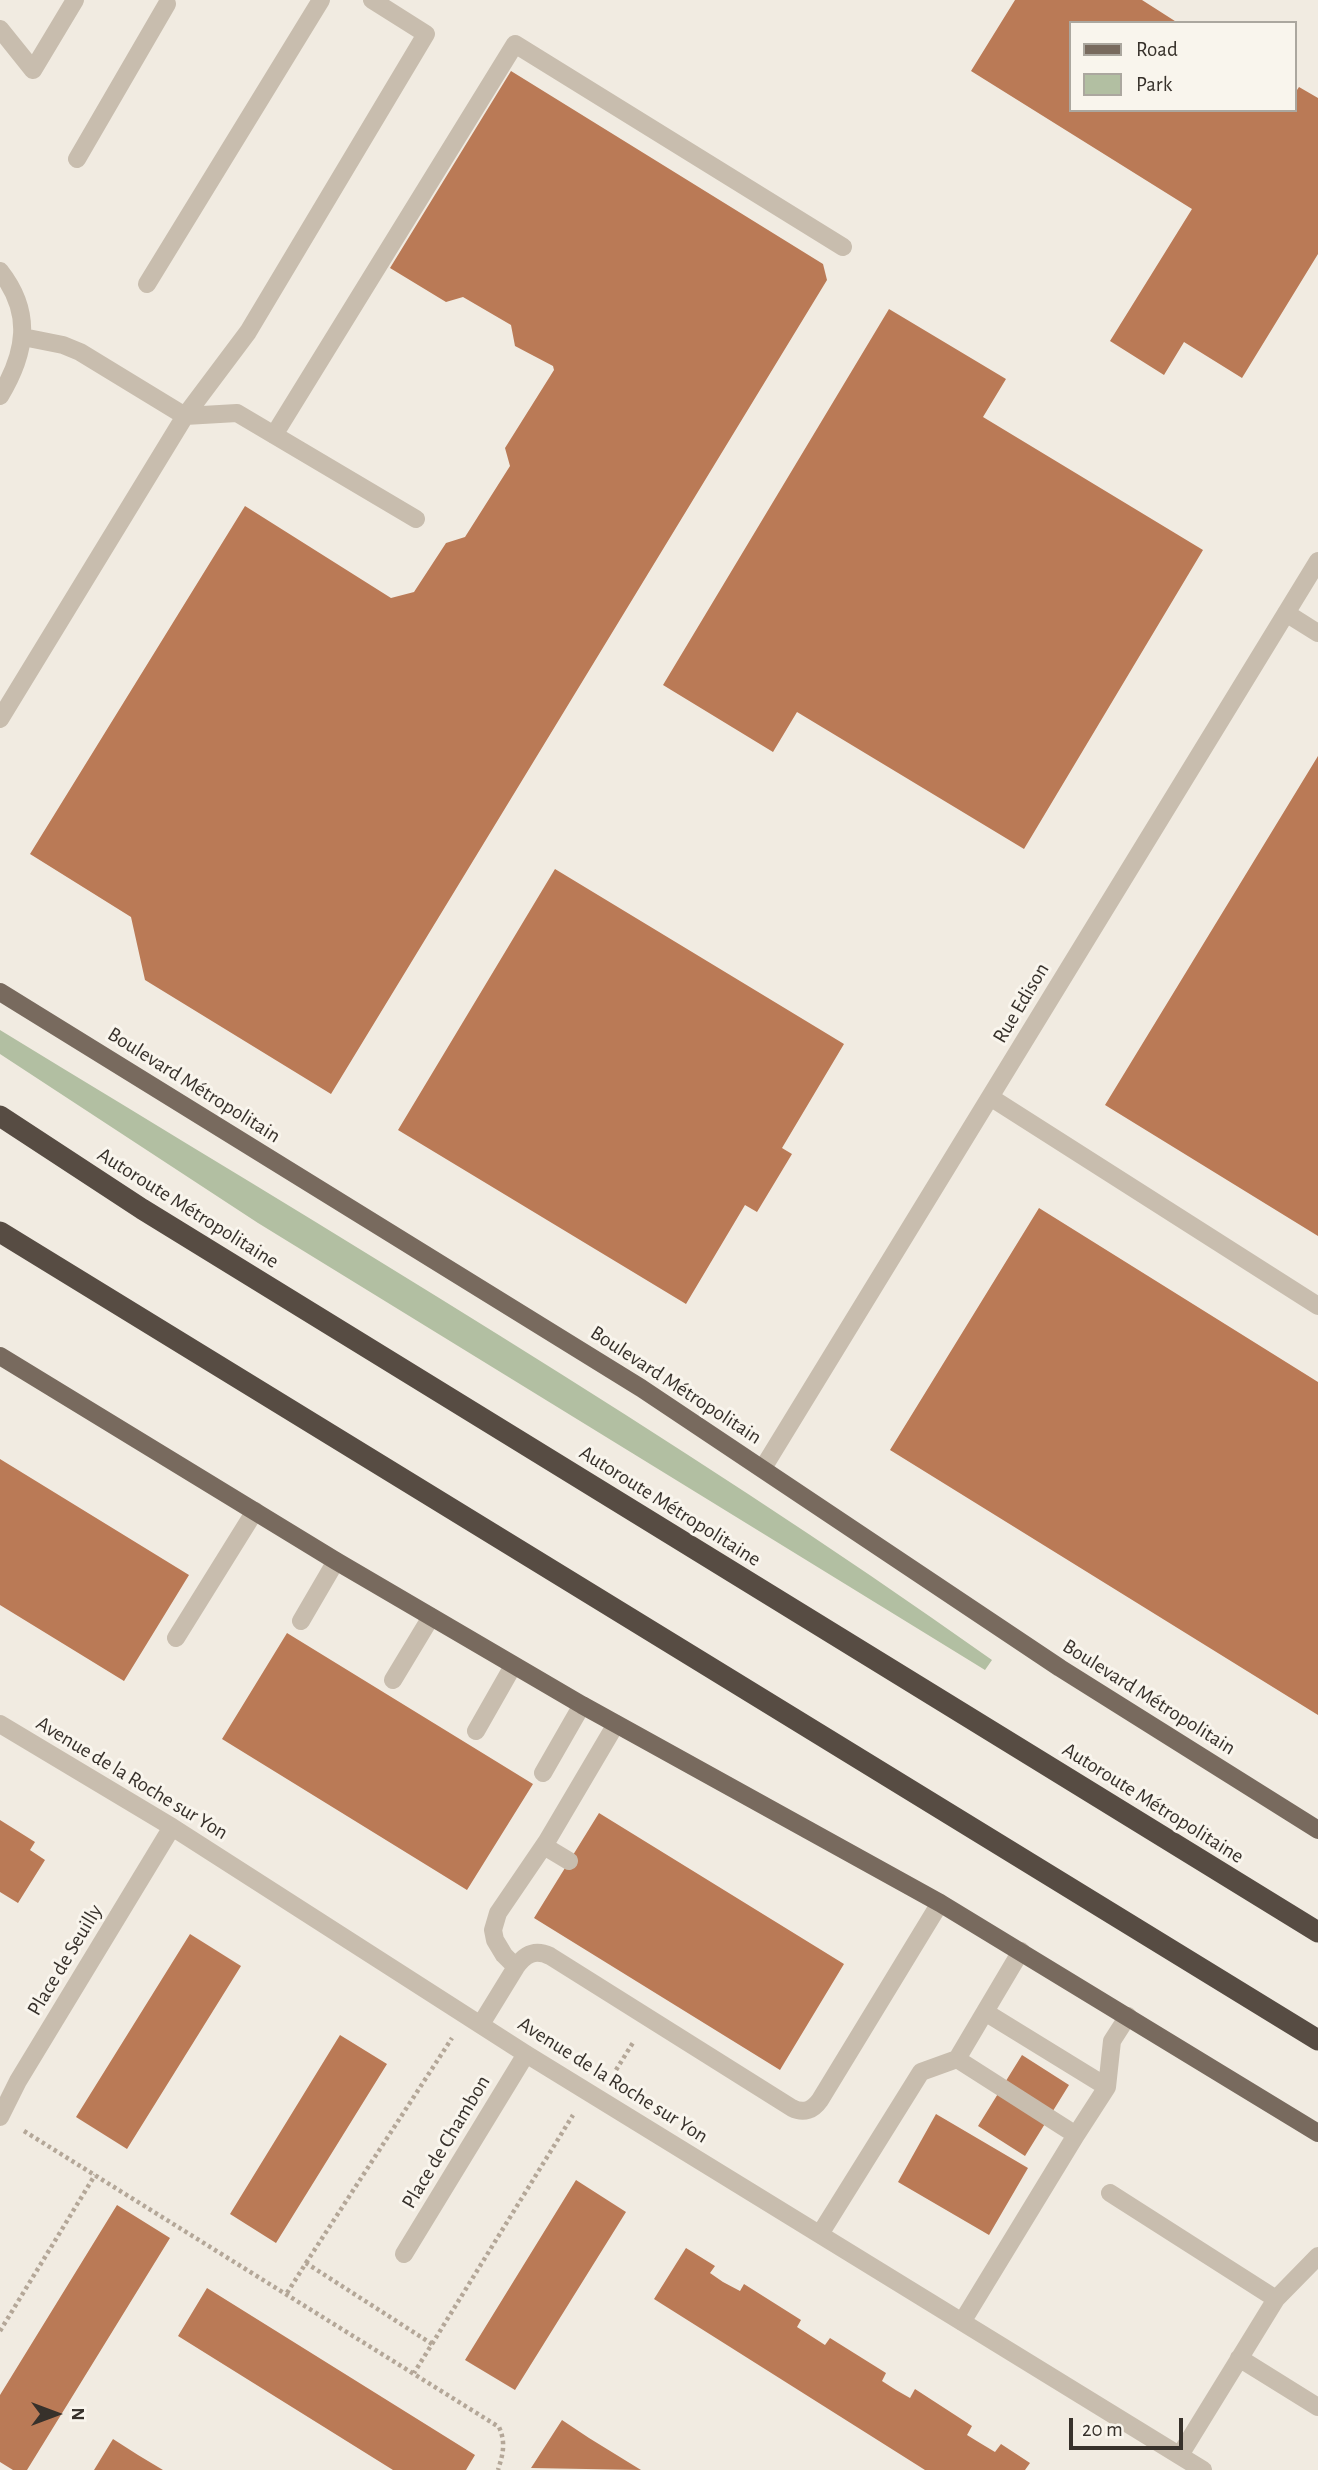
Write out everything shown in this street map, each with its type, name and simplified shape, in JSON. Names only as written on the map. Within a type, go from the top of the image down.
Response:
[{"type":"highway","name":"Autoroute Métropolitaine","points":[[0,1116],[166,1224],[1318,1932]]},
{"type":"highway","points":[[0,1232],[1318,2040]]},
{"type":"main road","name":"Boulevard Métropolitain","points":[[0,992],[641,1388],[1060,1668],[1318,1830]]},
{"type":"main road","points":[[0,1356],[513,1666],[940,1903],[1318,2133]]},
{"type":"street","points":[[0,29],[33,70],[75,0]]},
{"type":"street","points":[[147,285],[321,0]]},
{"type":"street","points":[[0,719],[185,415],[248,332],[426,34],[372,0]]},
{"type":"street","points":[[77,159],[166,1]]},
{"type":"street","points":[[274,435],[515,44],[843,247]]},
{"type":"street","points":[[0,271],[19,304],[23,337],[18,360],[2,387]]},
{"type":"street","points":[[23,337],[63,345],[80,352],[185,415],[237,413],[416,519]]},
{"type":"street","name":"Rue Edison","points":[[763,1468],[1318,561]]},
{"type":"street","points":[[1286,613],[1318,633]]},
{"type":"street","points":[[990,1097],[1318,1306]]},
{"type":"street","points":[[176,1638],[255,1511]]},
{"type":"street","points":[[301,1621],[336,1561]]},
{"type":"street","points":[[393,1680],[431,1617]]},
{"type":"street","points":[[476,1731],[513,1666]]},
{"type":"street","points":[[543,1773],[582,1705]]},
{"type":"street","name":"Avenue de la Roche sur Yon","points":[[0,1724],[173,1828],[526,2054],[1203,2470]]},
{"type":"street","points":[[516,1967],[498,1948],[493,1930],[494,1922],[505,1900],[544,1846],[616,1724]]},
{"type":"street","name":"Place de Seuilly","points":[[0,2117],[18,2081],[173,1828]]},
{"type":"street","points":[[544,1846],[569,1861]]},
{"type":"street","points":[[474,2020],[524,1957],[543,1953],[792,2108],[804,2111],[815,2107],[820,2100],[940,1903]]},
{"type":"street","points":[[820,2234],[920,2072],[957,2059],[1021,1951]]},
{"type":"street","points":[[985,2012],[1107,2087]]},
{"type":"street","points":[[962,2322],[1107,2087],[1112,2041],[1128,2017]]},
{"type":"street","name":"Place de Chambon","points":[[404,2254],[526,2054]]},
{"type":"street","points":[[957,2059],[1076,2136]]},
{"type":"street","points":[[1110,2193],[1276,2299]]},
{"type":"street","points":[[1180,2455],[1276,2299],[1318,2256]]},
{"type":"street","points":[[1239,2358],[1318,2407]]},
{"type":"path","points":[[287,2294],[474,2020]]},
{"type":"path","points":[[616,2070],[639,2034]]},
{"type":"path","points":[[414,2373],[588,2091]]},
{"type":"path","points":[[0,2117],[499,2427],[504,2439],[498,2470]]},
{"type":"path","points":[[0,2331],[95,2175]]},
{"type":"path","points":[[306,2263],[432,2344]]},
{"type":"green space","points":[[0,1030],[626,1415],[749,1494],[992,1660],[985,1670],[258,1223],[0,1054]]},
{"type":"building","points":[[1015,0],[1142,0],[1175,21],[1070,21],[1070,112],[1297,112],[1299,87],[1318,98],[1318,254],[1242,378],[1184,342],[1164,375],[1110,341],[1192,209],[971,71]]},
{"type":"building","points":[[511,71],[823,264],[827,280],[331,1094],[145,980],[131,917],[30,854],[245,506],[391,598],[414,592],[446,543],[465,537],[510,466],[505,448],[554,370],[553,366],[515,346],[511,325],[463,297],[446,302],[390,268]]},
{"type":"building","points":[[889,309],[1006,379],[983,417],[1203,550],[1024,849],[797,712],[773,752],[663,685]]},
{"type":"building","points":[[1318,756],[1318,1236],[1105,1105]]},
{"type":"building","points":[[555,869],[844,1044],[782,1148],[792,1154],[757,1212],[745,1205],[686,1304],[398,1130]]},
{"type":"building","points":[[1039,1208],[1318,1382],[1318,1715],[890,1450]]},
{"type":"building","points":[[0,1459],[189,1575],[124,1681],[0,1605]]},
{"type":"building","points":[[287,1633],[533,1784],[467,1890],[222,1739]]},
{"type":"building","points":[[599,1813],[844,1964],[780,2070],[534,1918]]},
{"type":"building","points":[[0,1820],[35,1842],[30,1850],[45,1860],[18,1903],[0,1892]]},
{"type":"building","points":[[190,1934],[241,1966],[127,2149],[76,2117]]},
{"type":"building","points":[[340,2035],[387,2064],[276,2243],[230,2214]]},
{"type":"building","points":[[1022,2055],[1069,2085],[1025,2156],[978,2126]]},
{"type":"building","points":[[936,2114],[1028,2168],[989,2235],[898,2182]]},
{"type":"building","points":[[576,2180],[626,2212],[515,2390],[465,2360]]},
{"type":"building","points":[[117,2205],[170,2238],[27,2470],[13,2470],[0,2462],[0,2395]]},
{"type":"building","points":[[686,2248],[715,2266],[710,2273],[723,2282],[740,2291],[744,2284],[801,2320],[797,2327],[825,2345],[830,2338],[886,2373],[882,2381],[896,2390],[910,2398],[915,2389],[972,2426],[967,2435],[995,2452],[1001,2444],[1030,2463],[1025,2470],[925,2470],[654,2299]]},
{"type":"building","points":[[207,2288],[475,2455],[466,2470],[393,2470],[178,2336]]},
{"type":"building","points":[[562,2420],[589,2438],[641,2470],[531,2468]]},
{"type":"building","points":[[113,2439],[138,2455],[163,2470],[94,2470]]}]
